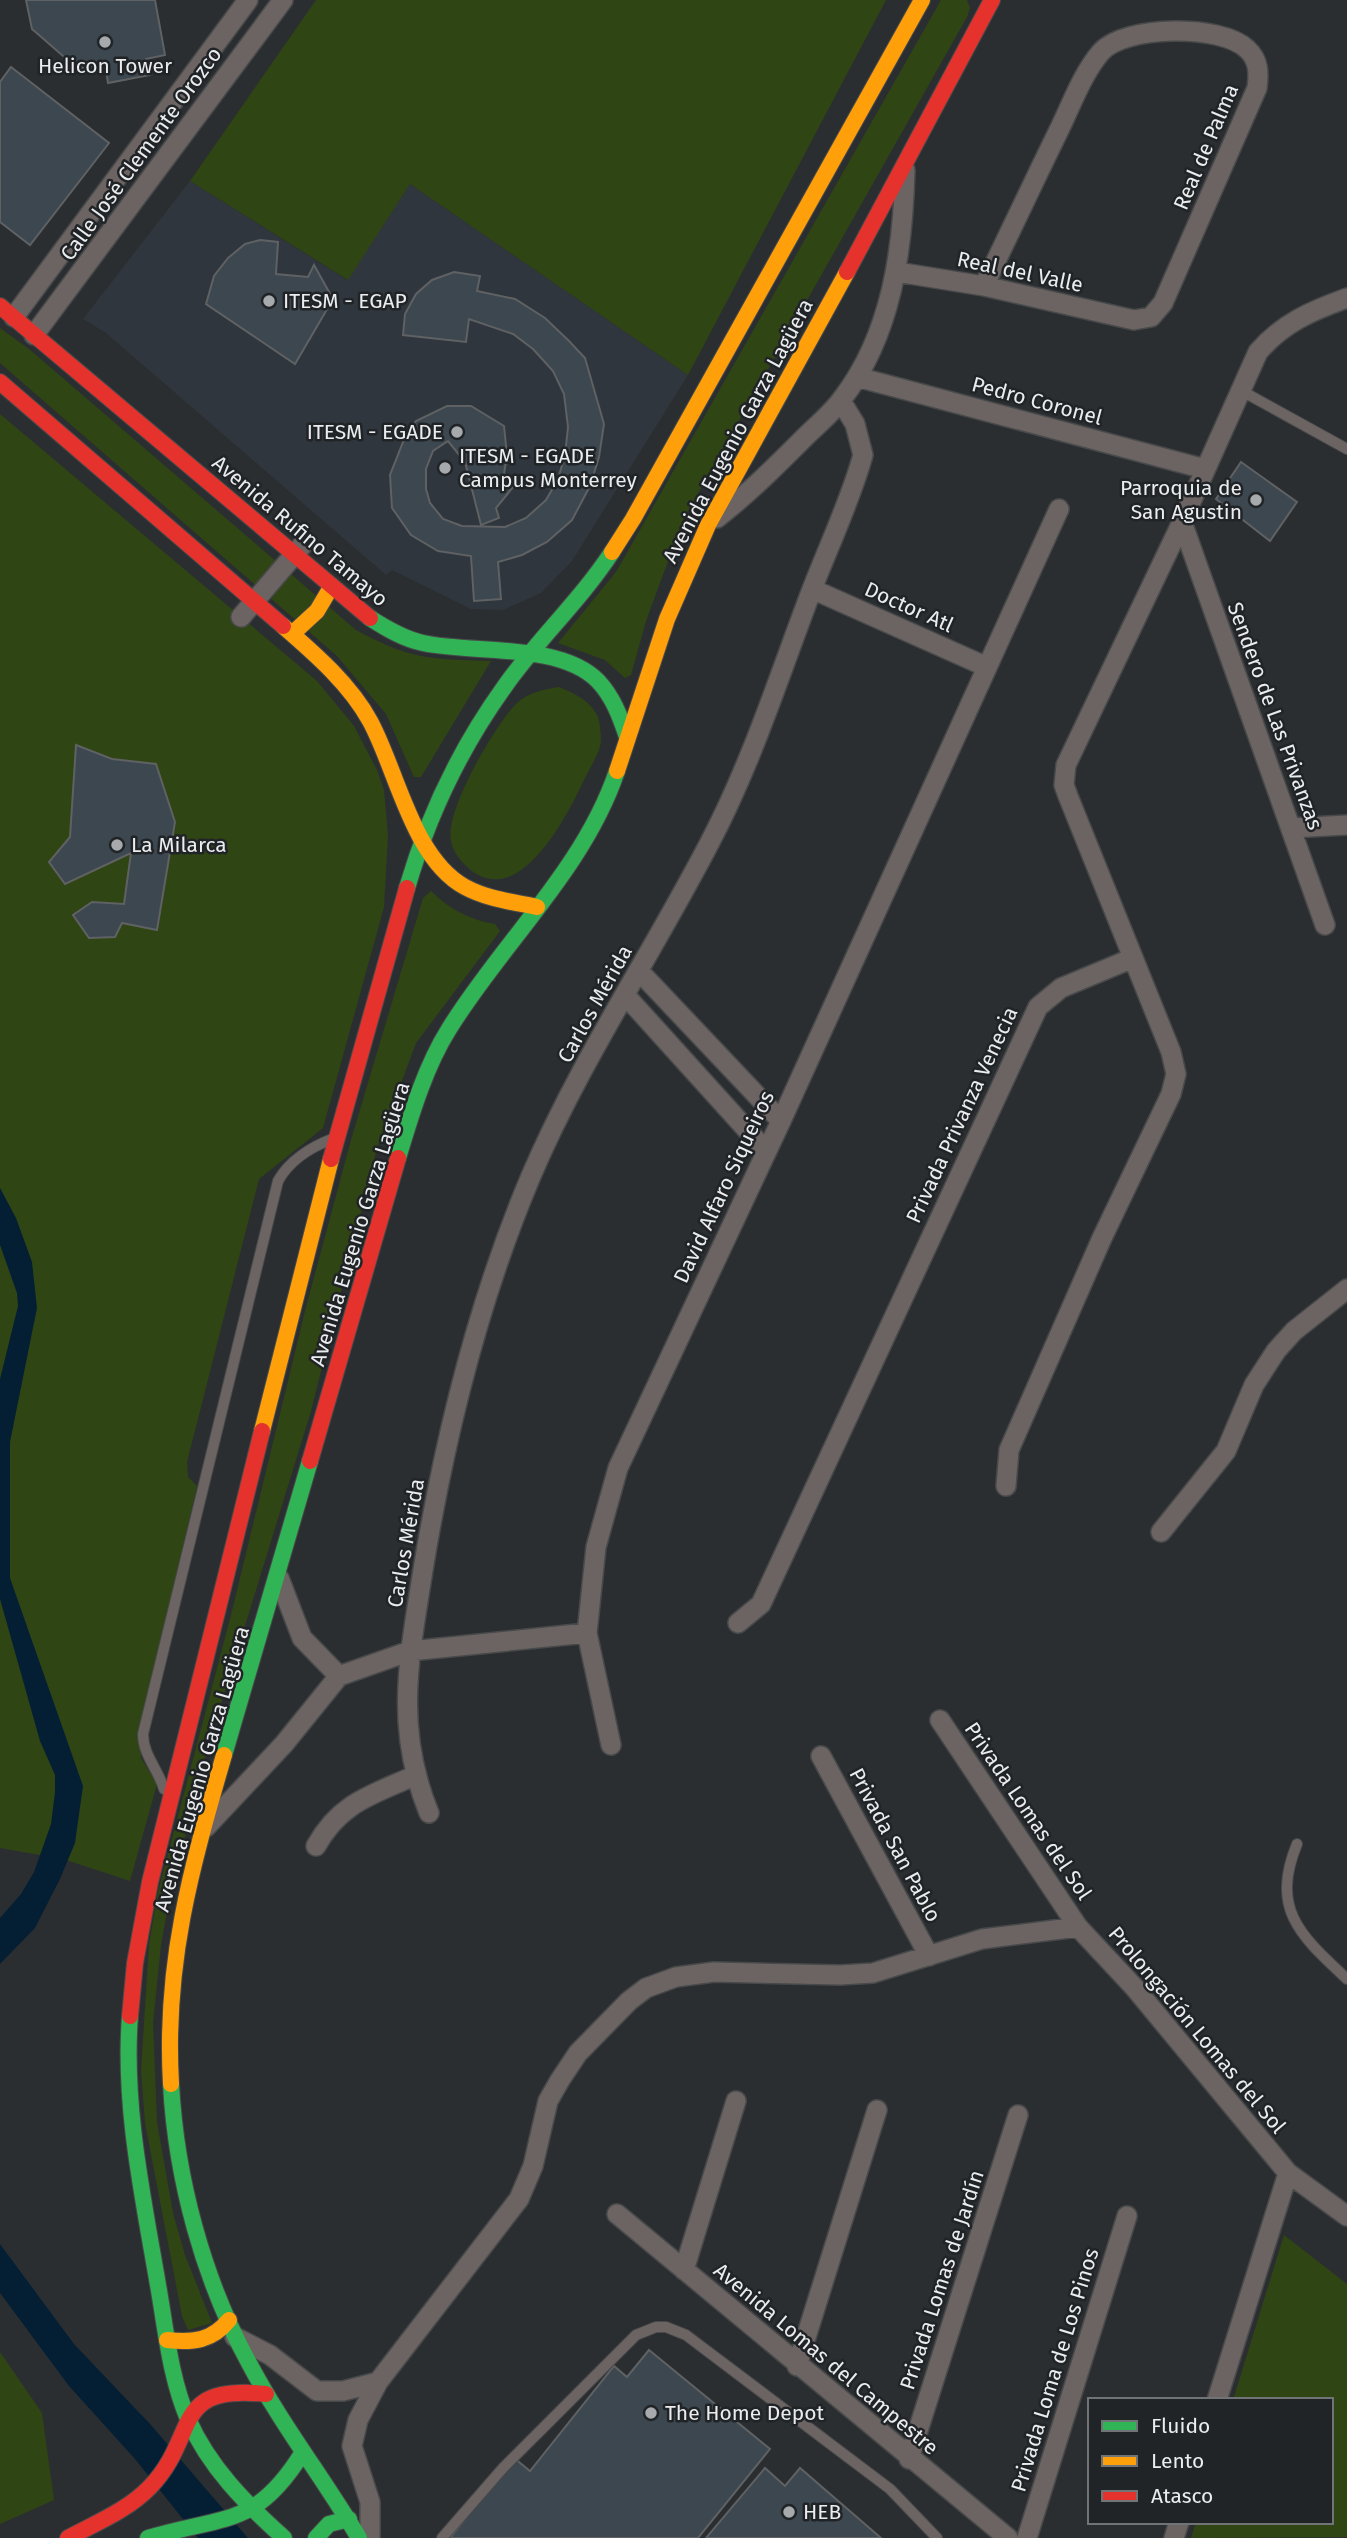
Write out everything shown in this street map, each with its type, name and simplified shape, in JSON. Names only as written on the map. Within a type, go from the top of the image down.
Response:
[{"type":"main road","name":"Avenida Eugenio Garza Lagüera","points":[[284,2538],[253,2512],[217,2467],[188,2418],[167,2340],[141,2182],[130,2053],[132,1986],[140,1928],[169,1804],[336,1138],[422,837],[451,775],[478,729],[530,654],[586,592],[615,550],[922,0]]},
{"type":"main road","name":"Avenida Eugenio Garza Lagüera","points":[[359,2538],[266,2394],[232,2328],[189,2209],[172,2120],[170,2027],[178,1936],[202,1830],[278,1578],[401,1149],[437,1051],[463,1007],[564,871],[592,826],[612,785],[667,619],[708,525],[905,166],[992,0]]},
{"type":"main road","name":"Avenida Rufino Tamayo","points":[[7,312],[292,557],[363,614],[403,637],[448,647],[489,648],[530,654],[565,663],[600,681],[622,713],[627,737]]},
{"type":"main road","points":[[0,382],[292,634],[355,697],[369,717],[422,837],[442,868],[458,883],[498,899],[537,907]]},
{"type":"main road","points":[[292,634],[317,611],[330,589]]},
{"type":"main road","points":[[167,2340],[187,2342],[212,2338],[232,2328]]},
{"type":"main road","points":[[68,2538],[134,2501],[150,2486],[163,2471],[188,2418],[204,2399],[218,2392],[245,2390],[266,2394]]},
{"type":"main road","points":[[148,2538],[253,2512],[273,2498],[303,2452]]},
{"type":"main road","points":[[316,2538],[329,2524],[349,2519]]},
{"type":"street","name":"Calle José Clemente Orozco","points":[[7,312],[76,235],[248,0]]},
{"type":"street","name":"Calle José Clemente Orozco","points":[[34,335],[98,253],[247,49],[273,4]]},
{"type":"street","points":[[225,32],[247,49]]},
{"type":"street","name":"Real de Palma","points":[[984,286],[1078,91],[1101,51],[1115,41],[1144,33],[1197,32],[1235,40],[1247,49],[1256,61],[1259,72],[1257,88],[1163,303],[1151,317],[1134,320]]},
{"type":"street","points":[[136,155],[157,172]]},
{"type":"street","points":[[708,525],[765,477],[841,401],[857,377],[887,308],[897,272],[904,218],[905,166]]},
{"type":"street","points":[[76,235],[98,253]]},
{"type":"street","name":"Real del Valle","points":[[897,272],[984,286],[1134,320]]},
{"type":"street","points":[[1006,1486],[1009,1450],[1174,1083],[1171,1052],[1071,805],[1063,775],[1072,748],[1182,522],[1258,352],[1275,332],[1301,315],[1347,298]]},
{"type":"street","name":"Pedro Coronel","points":[[857,377],[1205,469]]},
{"type":"street","name":"Carlos Mérida","points":[[429,1813],[414,1776],[406,1720],[410,1651],[444,1458],[486,1297],[537,1164],[731,800],[863,455],[855,424],[841,401]]},
{"type":"street","name":"David Alfaro Siqueiros","points":[[611,1745],[587,1633],[596,1547],[618,1468],[781,1121],[1059,509]]},
{"type":"street","name":"Sendero de Las Privanzas","points":[[1182,522],[1325,925]]},
{"type":"street","points":[[241,617],[305,541]]},
{"type":"street","name":"Doctor Atl","points":[[812,589],[987,667]]},
{"type":"street","points":[[1291,828],[1347,825]]},
{"type":"street","name":"Privada Privanza Venecia","points":[[738,1623],[761,1604],[1038,1007],[1061,988],[1133,958]]},
{"type":"street","points":[[640,972],[781,1121]]},
{"type":"street","points":[[626,996],[766,1151]]},
{"type":"street","points":[[1161,1532],[1226,1451],[1254,1385],[1276,1351],[1294,1331],[1347,1289]]},
{"type":"street","points":[[278,1578],[302,1638],[339,1676]]},
{"type":"street","points":[[202,1830],[284,1744],[339,1676],[410,1651],[587,1633]]},
{"type":"street","name":"Privada Lomas del Sol","points":[[940,1720],[1078,1927]]},
{"type":"street","name":"Privada San Pablo","points":[[821,1756],[929,1955]]},
{"type":"street","points":[[316,1846],[327,1825],[350,1805],[414,1776]]},
{"type":"street","name":"Prolongación Lomas del Sol","points":[[370,2538],[370,2502],[352,2446],[358,2420],[378,2382],[519,2199],[533,2165],[548,2101],[578,2053],[646,1987],[676,1977],[714,1972],[840,1975],[873,1973],[982,1939],[1078,1927],[1134,1987],[1288,2173],[1347,2216]]},
{"type":"street","points":[[684,2270],[736,2101]]},
{"type":"street","points":[[797,2366],[877,2110]]},
{"type":"street","name":"Privada Lomas de Jardín","points":[[909,2459],[1018,2115]]},
{"type":"street","points":[[1218,2398],[1288,2173]]},
{"type":"street","name":"Avenida Lomas del Campestre","points":[[617,2214],[909,2459],[1008,2538]]},
{"type":"street","name":"Privada Loma de Los Pinos","points":[[1027,2538],[1127,2216]]},
{"type":"street","points":[[232,2328],[317,2391],[343,2391],[378,2382]]},
{"type":"lane","points":[[1239,390],[1347,449]]},
{"type":"lane","points":[[169,1804],[159,1774],[146,1755],[143,1734],[278,1181],[294,1162],[318,1144],[336,1138]]},
{"type":"lane","points":[[1297,1844],[1287,1867],[1286,1888],[1292,1919],[1317,1951],[1347,1979]]},
{"type":"lane","points":[[442,2538],[527,2443],[636,2335],[656,2327],[666,2327],[686,2335],[754,2384],[890,2488],[937,2538]]},
{"type":"shaded area","name":"ITESM - EGADE Campus Monterrey","points":[[190,181],[347,280],[410,184],[688,375],[572,561],[541,593],[503,610],[471,609],[392,570],[386,575],[106,333],[83,319]]},
{"type":"green space","points":[[316,0],[886,0],[688,375],[410,184],[348,280],[190,181]]},
{"type":"green space","points":[[941,0],[967,0],[970,8],[967,17],[683,520],[646,621],[631,675],[625,678],[605,660],[558,643],[616,572]]},
{"type":"green space","points":[[0,328],[29,349],[356,630],[392,647],[421,656],[491,661],[421,777],[414,777],[386,714],[337,656],[0,363]]},
{"type":"green space","points":[[0,414],[317,681],[354,726],[377,770],[384,790],[388,836],[384,907],[323,1128],[259,1179],[187,1462],[188,1477],[197,1486],[140,1734],[141,1758],[157,1784],[130,1881],[63,1859],[0,1848]]},
{"type":"green space","points":[[559,687],[585,701],[597,715],[601,738],[599,751],[565,817],[537,856],[520,871],[502,879],[483,877],[464,864],[452,844],[451,828],[463,790],[484,749],[516,704],[531,694]]},
{"type":"green space","points":[[431,891],[453,908],[469,917],[495,924],[500,931],[416,1043],[377,1148],[311,1411],[209,1743],[170,1895],[161,1945],[153,2023],[157,2122],[173,2213],[185,2255],[212,2323],[188,2330],[182,2316],[145,2123],[141,2071],[149,1944],[158,1892],[231,1615],[306,1307],[351,1140],[423,898]]},
{"type":"green space","points":[[1284,2235],[1347,2284],[1347,2537],[1191,2538],[1195,2524],[1333,2524],[1333,2398],[1234,2398]]},
{"type":"green space","points":[[0,2352],[42,2413],[54,2500],[0,2524]]},
{"type":"water","points":[[0,1188],[16,1218],[32,1262],[37,1308],[10,1442],[10,1578],[83,1786],[75,1843],[60,1879],[35,1928],[0,1964],[0,1918],[21,1894],[34,1872],[51,1824],[55,1775],[40,1741],[0,1599],[0,1379],[18,1306],[17,1293],[0,1245]]},
{"type":"water","points":[[0,2244],[74,2344],[151,2425],[248,2538],[198,2538],[135,2459],[69,2386],[0,2293]]},
{"type":"building","name":"Helicon Tower","points":[[26,0],[155,0],[165,55],[146,59],[150,75],[108,83],[105,64],[78,69],[32,29]]},
{"type":"building","points":[[11,67],[109,143],[30,245],[0,222],[0,82]]},
{"type":"building","name":"ITESM - EGAP","points":[[260,240],[278,242],[276,274],[308,277],[314,265],[333,299],[295,364],[206,304],[214,276],[228,258],[245,244]]},
{"type":"building","name":"ITESM - EGADE","points":[[454,272],[480,276],[477,291],[515,299],[545,318],[569,341],[585,358],[604,424],[599,457],[590,486],[572,520],[547,542],[522,555],[498,562],[501,599],[474,601],[471,556],[438,551],[411,535],[392,508],[390,475],[405,437],[416,421],[447,406],[471,406],[504,426],[507,455],[504,474],[518,481],[496,508],[499,518],[481,525],[465,462],[448,441],[433,451],[426,469],[426,489],[430,503],[443,519],[462,526],[505,527],[526,518],[546,500],[558,479],[565,455],[568,427],[564,394],[553,371],[533,349],[513,334],[469,319],[466,342],[403,335],[405,314],[416,294],[432,280]]},
{"type":"building","name":"Parroquia de San Agustin","points":[[1241,462],[1297,502],[1270,541],[1216,499]]},
{"type":"building","name":"La Milarca","points":[[76,745],[112,759],[156,764],[175,822],[157,930],[122,923],[115,937],[89,938],[73,915],[92,902],[124,904],[131,853],[65,884],[49,862],[70,837]]},
{"type":"building","name":"The Home Depot","points":[[649,2350],[770,2449],[698,2538],[450,2538],[514,2458],[530,2471],[614,2366],[627,2377]]},
{"type":"building","name":"HEB","points":[[765,2468],[785,2486],[800,2468],[881,2538],[706,2538]]},
{"type":"traffic: fast","points":[[407,888],[415,861],[447,783],[474,733],[518,669],[612,552]]},
{"type":"traffic: fast","points":[[370,618],[396,633],[423,643],[539,655],[562,660],[582,669],[598,681],[608,694],[627,737]]},
{"type":"traffic: fast","points":[[398,1158],[419,1092],[440,1044],[470,997],[584,841],[617,771]]},
{"type":"traffic: fast","points":[[224,1755],[310,1461]]},
{"type":"traffic: fast","points":[[130,2016],[129,2084],[136,2151],[166,2336],[177,2387],[188,2419],[218,2469],[242,2498],[284,2538]]},
{"type":"traffic: fast","points":[[171,2084],[186,2191],[205,2263],[218,2297],[261,2386],[359,2538]]},
{"type":"traffic: fast","points":[[148,2538],[218,2521],[254,2507],[286,2477],[303,2452]]},
{"type":"traffic: fast","points":[[316,2538],[329,2524],[349,2519]]},
{"type":"traffic: slow","points":[[612,552],[633,519],[922,0]]},
{"type":"traffic: slow","points":[[617,771],[667,619],[708,525],[847,272]]},
{"type":"traffic: slow","points":[[292,634],[317,611],[330,589]]},
{"type":"traffic: slow","points":[[283,626],[331,670],[362,707],[380,741],[419,835],[447,874],[465,887],[482,894],[537,907]]},
{"type":"traffic: slow","points":[[262,1431],[331,1159]]},
{"type":"traffic: slow","points":[[171,2084],[172,1998],[182,1917],[224,1755]]},
{"type":"traffic: slow","points":[[167,2340],[201,2339],[216,2332],[229,2320]]},
{"type":"traffic: jam","points":[[847,272],[992,0]]},
{"type":"traffic: jam","points":[[0,306],[370,618]]},
{"type":"traffic: jam","points":[[0,382],[283,626]]},
{"type":"traffic: jam","points":[[331,1159],[407,888]]},
{"type":"traffic: jam","points":[[310,1461],[398,1158]]},
{"type":"traffic: jam","points":[[130,2016],[135,1963],[150,1882],[262,1431]]},
{"type":"traffic: jam","points":[[68,2538],[122,2509],[150,2487],[165,2468],[190,2417],[200,2405],[214,2397],[235,2393],[266,2394]]},
{"type":"place","name":"Helicon Tower","points":[[105,42]]},
{"type":"place","name":"ITESM - EGAP","points":[[269,301]]},
{"type":"place","name":"ITESM - EGADE","points":[[457,432]]},
{"type":"place","name":"ITESM - EGADE Campus Monterrey","points":[[445,468]]},
{"type":"place","name":"Parroquia de San Agustin","points":[[1256,500]]},
{"type":"place","name":"La Milarca","points":[[117,845]]},
{"type":"place","name":"The Home Depot","points":[[651,2413]]},
{"type":"place","name":"HEB","points":[[789,2512]]}]
